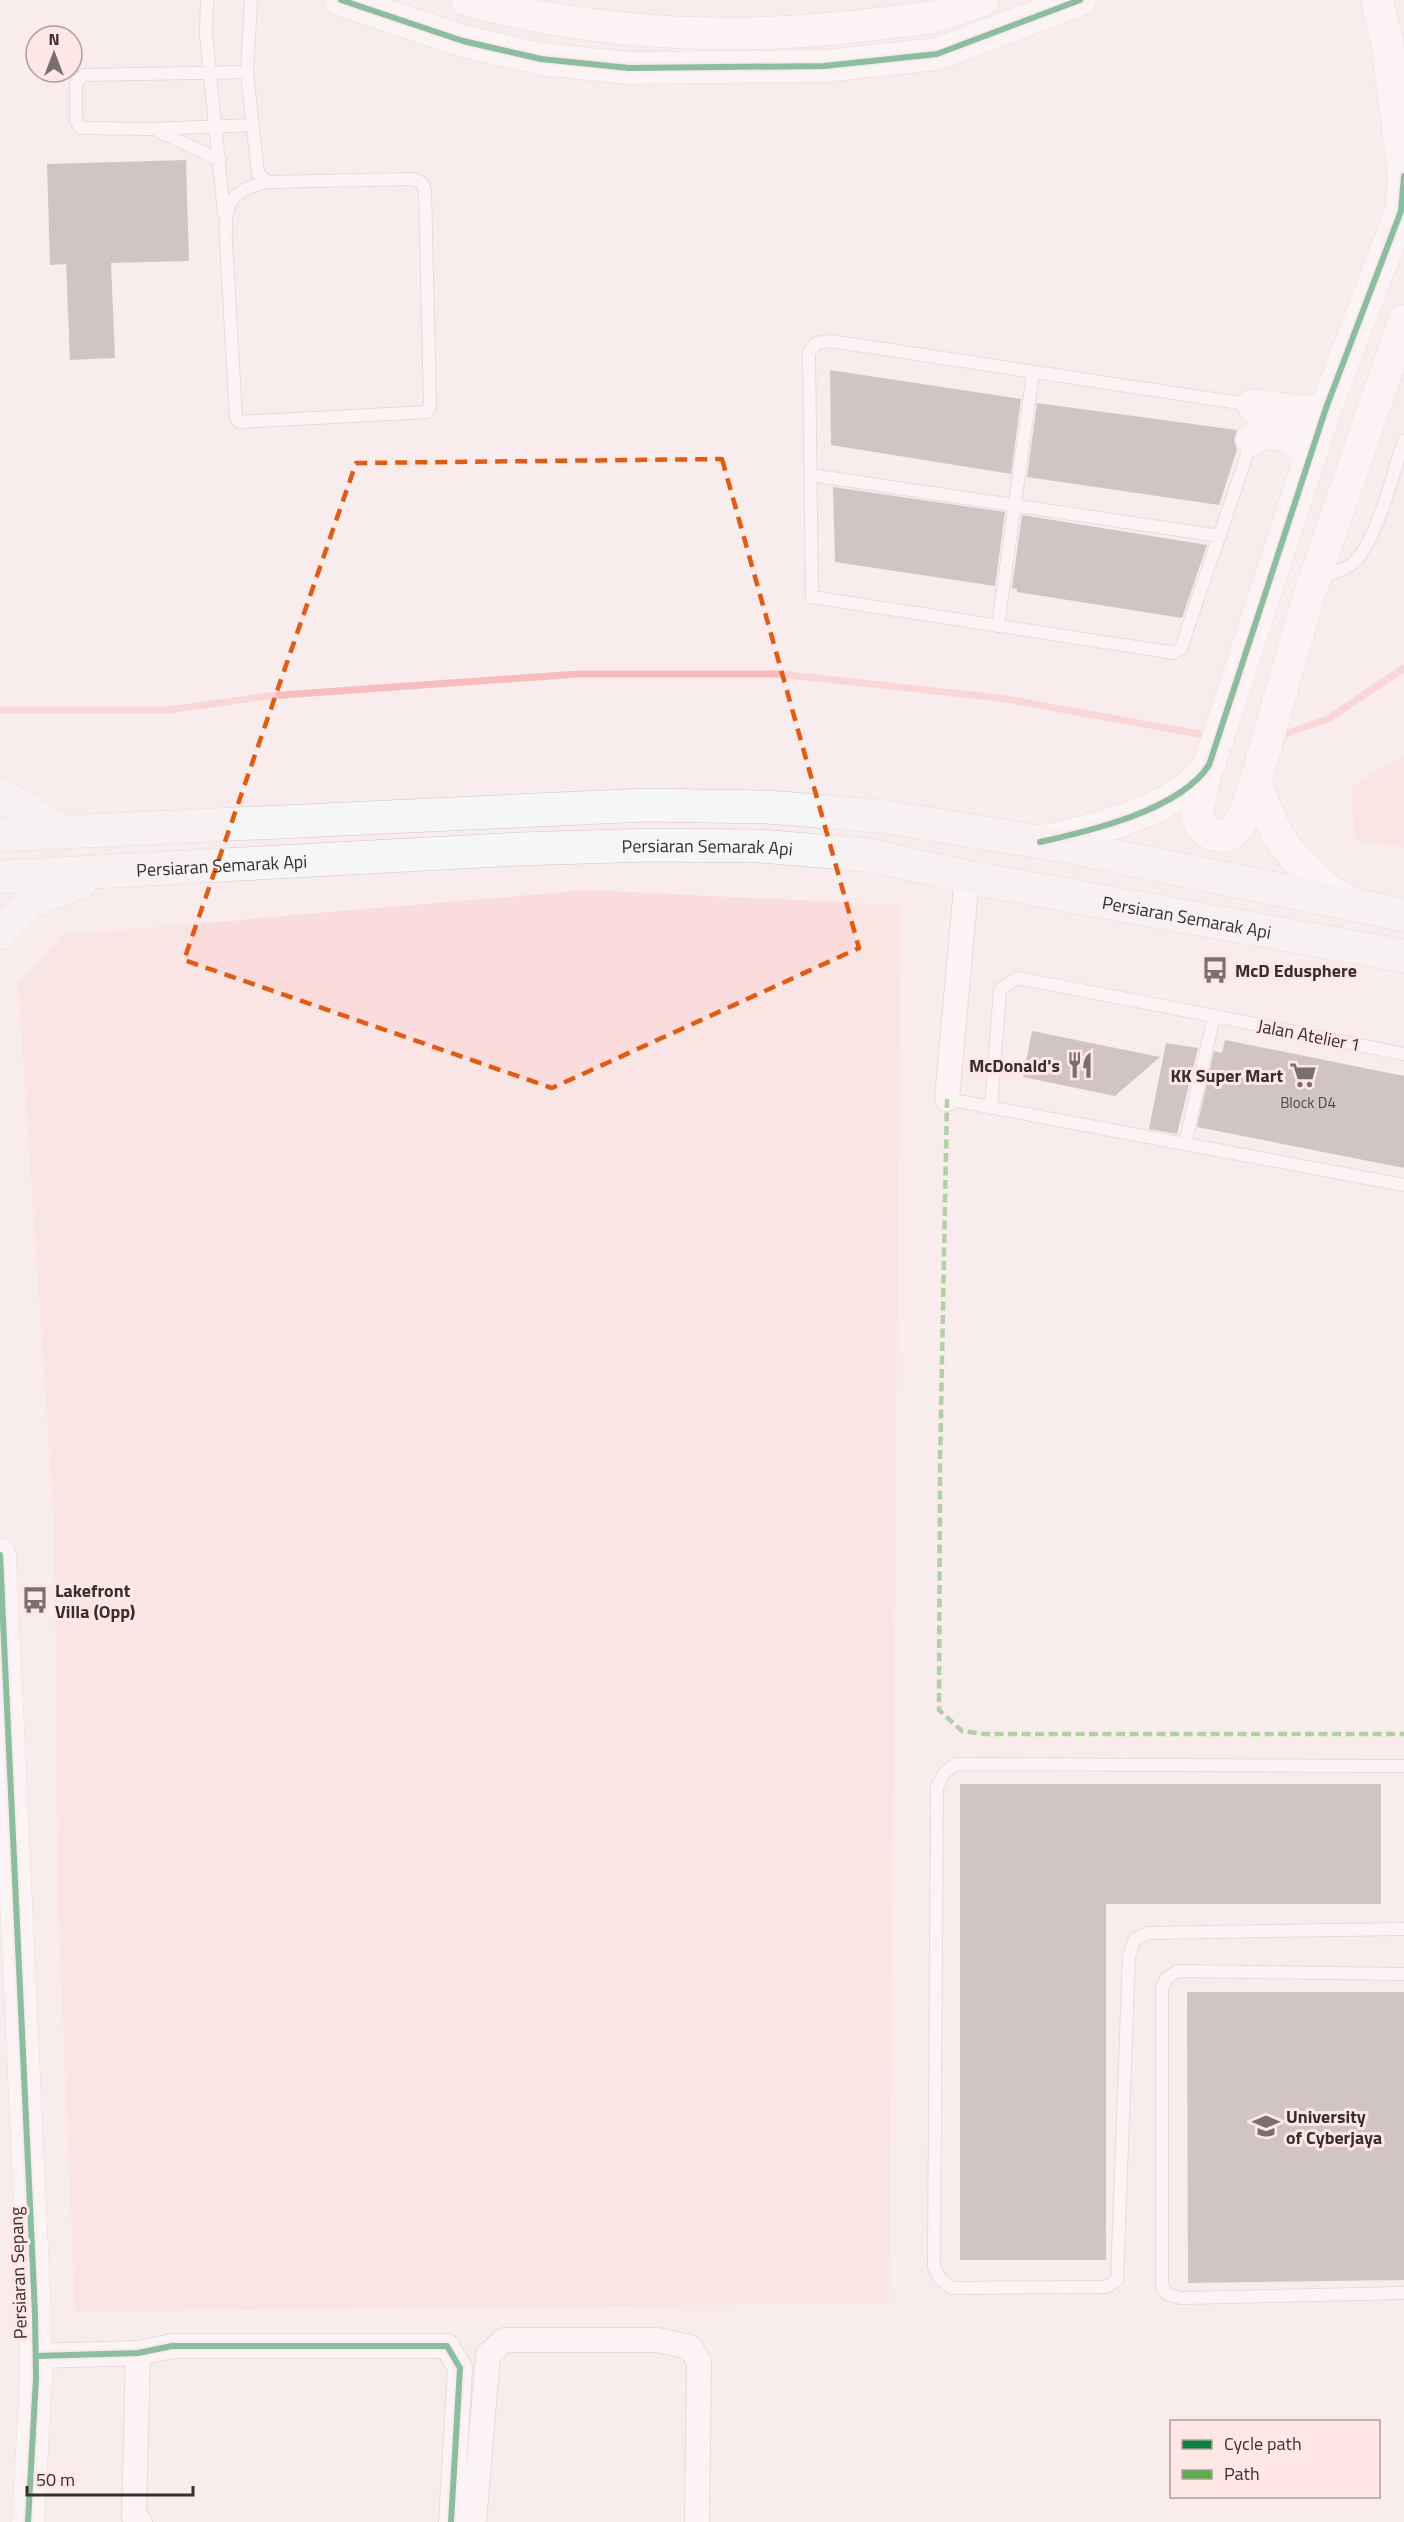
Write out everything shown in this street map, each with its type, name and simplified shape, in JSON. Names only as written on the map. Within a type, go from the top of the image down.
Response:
[{"type":"main road","points":[[0,794],[64,832]]},
{"type":"main road","points":[[0,834],[645,805],[768,807],[887,817],[1040,842],[1404,915]]},
{"type":"main road","name":"Persiaran Semarak Api","points":[[0,877],[519,849],[651,845],[760,846],[868,855],[967,877],[1403,957]]},
{"type":"main road","points":[[0,933],[31,902],[108,872]]},
{"type":"street","points":[[342,0],[403,9],[463,41],[541,59],[629,68],[813,66],[937,54],[1080,0]]},
{"type":"street","points":[[467,0],[545,18],[630,30],[738,33],[822,30],[932,17],[983,0]]},
{"type":"street","points":[[1377,0],[1387,42],[1404,176],[1401,211],[1326,408],[1206,770],[1197,816],[1207,832],[1217,836],[1226,836],[1237,830],[1256,783],[1316,577],[1404,321]]},
{"type":"street","points":[[1253,405],[1303,412],[1326,408]]},
{"type":"street","points":[[1252,440],[1265,433],[1292,438],[1303,448],[1309,459]]},
{"type":"street","points":[[1040,842],[1090,831],[1163,803],[1206,770]]},
{"type":"street","points":[[1256,783],[1277,835],[1295,858],[1327,889],[1351,904]]},
{"type":"street","points":[[947,1099],[967,877]]},
{"type":"street","name":"Persiaran Sepang","points":[[0,1555],[4,1701],[32,2209],[36,2356],[28,2522]]},
{"type":"street","points":[[474,2522],[488,2355],[504,2340],[657,2340],[690,2347],[699,2362],[697,2522]]},
{"type":"street","points":[[36,2356],[138,2352],[172,2346],[447,2346],[460,2368],[451,2522]]},
{"type":"street","points":[[138,2352],[134,2517],[140,2522]]},
{"type":"lane","points":[[207,0],[206,35],[220,160],[238,422],[427,412],[430,406],[425,190],[422,183],[413,179],[267,182],[249,187],[239,193],[224,213]]},
{"type":"lane","points":[[251,0],[248,72],[258,173],[267,182]]},
{"type":"lane","points":[[248,72],[84,75],[76,83],[76,120],[80,127],[151,129],[253,125]]},
{"type":"lane","points":[[151,129],[170,135],[220,160]]},
{"type":"lane","points":[[831,341],[1033,372],[1253,405],[1252,440],[1181,648],[1173,652],[812,597],[809,352],[816,343],[831,341]]},
{"type":"lane","points":[[998,626],[1033,372]]},
{"type":"lane","points":[[1316,577],[1332,574],[1358,558],[1375,524],[1404,440]]},
{"type":"lane","points":[[811,475],[1220,536]]},
{"type":"lane","name":"Jalan Atelier 1","points":[[991,1108],[1000,989],[1018,978],[1404,1054]]},
{"type":"lane","points":[[1185,1143],[1214,1016]]},
{"type":"lane","points":[[947,1099],[1404,1185]]},
{"type":"lane","points":[[1404,1766],[956,1764],[945,1772],[937,1786],[934,2267],[940,2279],[952,2288],[1106,2287],[1117,2280],[1129,1956],[1135,1939],[1148,1933],[1404,1929]]},
{"type":"lane","points":[[1404,1974],[1177,1971],[1166,1979],[1162,1988],[1162,2286],[1167,2294],[1181,2298],[1404,2293]]},
{"type":"highlighted area","points":[[722,459],[859,948],[552,1088],[184,960],[356,463]]},
{"type":"shaded area","points":[[1404,755],[1404,848],[1355,840],[1351,786]]},
{"type":"shaded area","points":[[588,890],[901,905],[889,2303],[75,2312],[58,1907],[54,1523],[18,984],[62,935]]},
{"type":"building","points":[[186,160],[189,261],[111,263],[115,358],[70,360],[66,264],[50,265],[47,164]]},
{"type":"building","points":[[830,370],[1021,399],[1011,474],[831,445]]},
{"type":"building","points":[[1037,403],[1237,430],[1234,440],[1237,450],[1219,505],[1027,477]]},
{"type":"building","points":[[833,487],[1005,512],[995,586],[835,562]]},
{"type":"building","points":[[1022,515],[1207,545],[1182,618],[1017,592],[1017,589],[1012,588]]},
{"type":"building","name":"McDonald's","points":[[1032,1031],[1160,1057],[1115,1096],[1023,1077]]},
{"type":"building","points":[[1225,1040],[1404,1076],[1404,1168],[1197,1127],[1214,1051],[1222,1053]]},
{"type":"building","points":[[1166,1043],[1198,1048],[1177,1134],[1149,1129]]},
{"type":"building","points":[[960,1784],[1381,1784],[1381,1904],[1106,1904],[1106,2260],[960,2260]]},
{"type":"building","name":"University of Cyberjaya","points":[[1187,1992],[1404,1992],[1404,2280],[1188,2283]]},
{"type":"waterway","points":[[1282,735],[1328,719],[1404,668]]},
{"type":"waterway","points":[[0,710],[169,710],[268,696],[578,674],[779,674],[1000,698],[1199,734]]},
{"type":"marked path","points":[[947,1099],[940,1466],[939,1710],[962,1731],[984,1734],[1404,1734]]},
{"type":"cycle path","points":[[341,0],[463,41],[541,59],[629,68],[824,66],[937,54],[1080,0]]},
{"type":"cycle path","points":[[1040,842],[1108,825],[1156,806],[1195,781],[1209,765],[1326,408],[1401,211],[1404,176]]},
{"type":"cycle path","points":[[0,1555],[35,2314],[36,2378],[28,2522]]},
{"type":"cycle path","points":[[36,2356],[138,2353],[172,2346],[447,2346],[460,2368],[451,2522]]},
{"type":"place","name":"McD Edusphere","points":[[1215,970]]},
{"type":"place","name":"McDonald's","points":[[1080,1065]]},
{"type":"place","name":"KK Super Mart","points":[[1303,1075]]},
{"type":"place","name":"Lakefront Villa (Opp)","points":[[35,1600]]},
{"type":"place","name":"University of Cyberjaya","points":[[1266,2126]]}]
